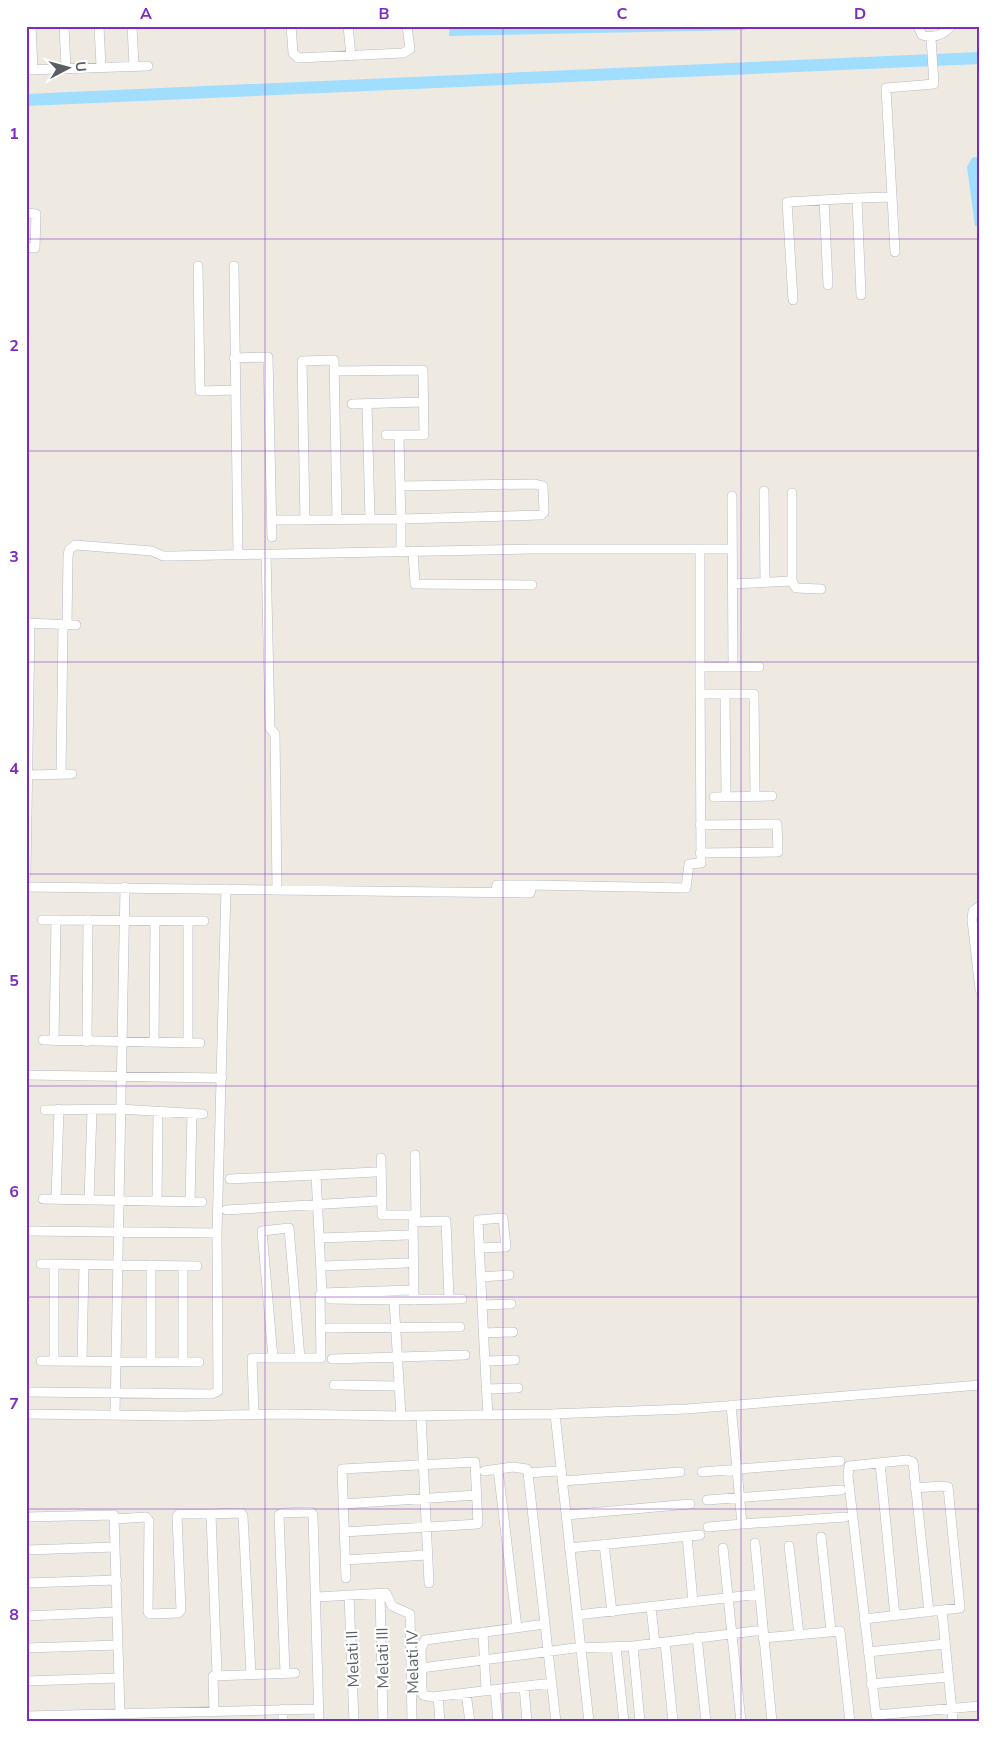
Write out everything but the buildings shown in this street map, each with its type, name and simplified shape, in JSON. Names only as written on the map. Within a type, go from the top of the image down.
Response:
[{"type":"street","points":[[31,26],[30,70],[148,66]]},
{"type":"street","points":[[64,26],[66,68]]},
{"type":"street","points":[[99,26],[101,67]]},
{"type":"street","points":[[132,26],[134,66]]},
{"type":"street","points":[[291,26],[294,56],[351,56],[408,51],[411,46],[407,26]]},
{"type":"street","points":[[348,26],[351,56]]},
{"type":"street","points":[[918,26],[922,35],[931,38],[942,34],[952,26]]},
{"type":"street","points":[[895,252],[886,88],[934,84],[931,38]]},
{"type":"street","points":[[793,300],[787,202],[892,197]]},
{"type":"street","points":[[857,198],[861,295]]},
{"type":"street","points":[[824,200],[828,285]]},
{"type":"street","points":[[26,213],[36,214],[35,248],[26,247]]},
{"type":"street","points":[[198,266],[200,391],[235,390]]},
{"type":"street","points":[[234,266],[238,555]]},
{"type":"street","points":[[234,358],[268,358],[272,537]]},
{"type":"street","points":[[304,520],[302,361],[334,360],[337,520]]},
{"type":"street","points":[[334,371],[423,370],[424,435],[386,435]]},
{"type":"street","points":[[352,404],[424,402]]},
{"type":"street","points":[[367,404],[370,519]]},
{"type":"street","points":[[399,435],[401,552]]},
{"type":"street","points":[[272,520],[541,515],[545,510],[544,489],[540,484],[400,486]]},
{"type":"street","points":[[764,491],[765,583]]},
{"type":"street","points":[[792,493],[792,582],[796,588],[821,589]]},
{"type":"street","points":[[732,496],[733,667]]},
{"type":"street","points":[[61,774],[69,625],[68,556],[69,550],[75,544],[152,551],[163,556],[413,551],[732,549]]},
{"type":"street","points":[[26,887],[530,893],[532,885],[686,888],[689,864],[700,863],[700,549]]},
{"type":"street","points":[[413,551],[415,584],[532,585]]},
{"type":"street","points":[[266,554],[270,728],[275,734],[276,889]]},
{"type":"street","points":[[732,584],[792,582]]},
{"type":"street","points":[[26,874],[28,623],[69,625]]},
{"type":"street","points":[[700,667],[758,668]]},
{"type":"street","points":[[700,694],[754,694],[755,796]]},
{"type":"street","points":[[725,694],[726,796]]},
{"type":"street","points":[[28,775],[72,774]]},
{"type":"street","points":[[714,796],[772,796]]},
{"type":"street","points":[[700,825],[777,824],[778,852],[700,853]]},
{"type":"street","points":[[115,1414],[119,1109],[123,1042],[125,887]]},
{"type":"street","points":[[26,1392],[212,1394],[218,1391],[217,1233],[226,890]]},
{"type":"street","points":[[980,906],[973,911],[972,920],[980,990]]},
{"type":"street","points":[[42,920],[204,921]]},
{"type":"street","points":[[54,1041],[56,920]]},
{"type":"street","points":[[87,1042],[88,920]]},
{"type":"street","points":[[154,1042],[155,921]]},
{"type":"street","points":[[188,921],[188,1042]]},
{"type":"street","points":[[43,1040],[188,1042],[200,1044]]},
{"type":"street","points":[[26,1075],[222,1078]]},
{"type":"street","points":[[56,1199],[59,1109]]},
{"type":"street","points":[[45,1110],[119,1109],[203,1114]]},
{"type":"street","points":[[89,1200],[92,1110]]},
{"type":"street","points":[[157,1201],[158,1112]]},
{"type":"street","points":[[190,1202],[192,1113]]},
{"type":"street","points":[[414,1300],[415,1154]]},
{"type":"street","points":[[381,1158],[382,1215],[446,1221],[449,1299]]},
{"type":"street","points":[[230,1179],[375,1172]]},
{"type":"street","points":[[316,1175],[319,1238],[326,1296]]},
{"type":"street","points":[[43,1198],[202,1202]]},
{"type":"street","points":[[226,1210],[377,1201]]},
{"type":"street","points":[[273,1358],[262,1231],[289,1228],[300,1358]]},
{"type":"street","points":[[26,1231],[217,1233]]},
{"type":"street","points":[[319,1238],[408,1235]]},
{"type":"street","points":[[479,1248],[488,1415]]},
{"type":"street","points":[[322,1266],[408,1263]]},
{"type":"street","points":[[41,1264],[197,1266]]},
{"type":"street","points":[[54,1264],[54,1361]]},
{"type":"street","points":[[82,1360],[84,1265]]},
{"type":"street","points":[[150,1361],[151,1266]]},
{"type":"street","points":[[183,1266],[183,1362]]},
{"type":"street","points":[[481,1276],[509,1275]]},
{"type":"street","points":[[326,1296],[410,1290]]},
{"type":"street","points":[[254,1414],[252,1358],[321,1358],[320,1295],[394,1300],[462,1299]]},
{"type":"street","points":[[394,1300],[401,1416]]},
{"type":"street","points":[[482,1305],[511,1304]]},
{"type":"street","points":[[328,1328],[460,1327]]},
{"type":"street","points":[[484,1333],[513,1332]]},
{"type":"street","points":[[332,1359],[466,1355]]},
{"type":"street","points":[[485,1361],[515,1360]]},
{"type":"street","points":[[41,1361],[199,1362]]},
{"type":"street","points":[[334,1385],[399,1386]]},
{"type":"street","points":[[26,1414],[421,1416],[553,1414],[731,1405],[980,1385]]},
{"type":"street","points":[[486,1389],[518,1388]]},
{"type":"street","points":[[731,1405],[742,1524]]},
{"type":"street","points":[[553,1414],[557,1471],[578,1648],[589,1722]]},
{"type":"street","points":[[421,1416],[429,1583]]},
{"type":"street","points":[[555,1439],[562,1481],[577,1615],[583,1722]]},
{"type":"street","points":[[929,1612],[911,1460],[853,1464],[849,1466],[871,1684],[874,1708],[878,1716],[980,1706]]},
{"type":"street","points":[[702,1472],[840,1461]]},
{"type":"street","points":[[344,1532],[478,1524],[475,1462],[342,1469],[343,1504],[344,1532],[345,1560],[346,1578]]},
{"type":"street","points":[[880,1463],[895,1616]]},
{"type":"street","points":[[484,1471],[520,1467],[527,1469],[556,1722]]},
{"type":"street","points":[[498,1469],[517,1627]]},
{"type":"street","points":[[528,1473],[557,1471]]},
{"type":"street","points":[[562,1481],[680,1472]]},
{"type":"street","points":[[864,1620],[960,1608],[948,1487],[915,1488]]},
{"type":"street","points":[[707,1500],[841,1490]]},
{"type":"street","points":[[343,1504],[476,1495]]},
{"type":"street","points":[[566,1515],[690,1504]]},
{"type":"street","points":[[115,1519],[146,1518],[149,1521],[148,1612],[150,1614],[178,1613],[181,1610],[177,1516],[179,1514],[241,1513],[243,1516],[250,1674]]},
{"type":"street","points":[[285,1673],[280,1514],[312,1513],[317,1597],[319,1722]]},
{"type":"street","points":[[26,1517],[111,1514],[115,1519],[118,1678],[125,1716]]},
{"type":"street","points":[[211,1514],[217,1674]]},
{"type":"street","points":[[708,1527],[845,1517]]},
{"type":"street","points":[[569,1548],[700,1535]]},
{"type":"street","points":[[687,1536],[694,1602]]},
{"type":"street","points":[[821,1537],[831,1631]]},
{"type":"street","points":[[755,1543],[772,1722]]},
{"type":"street","points":[[604,1544],[612,1612]]},
{"type":"street","points":[[789,1546],[799,1635]]},
{"type":"street","points":[[26,1550],[115,1547]]},
{"type":"street","points":[[723,1548],[741,1722]]},
{"type":"street","points":[[345,1560],[427,1555]]},
{"type":"street","points":[[26,1584],[117,1580]]},
{"type":"street","points":[[317,1597],[380,1594]]},
{"type":"street","name":"Melati III","points":[[380,1594],[383,1722]]},
{"type":"street","name":"Melati IV","points":[[380,1594],[388,1594],[389,1603],[392,1606],[410,1614],[412,1722]]},
{"type":"street","points":[[577,1615],[760,1594]]},
{"type":"street","name":"Melati II","points":[[349,1595],[354,1722]]},
{"type":"street","points":[[651,1608],[655,1643]]},
{"type":"street","points":[[942,1611],[953,1722]]},
{"type":"street","points":[[26,1616],[117,1612]]},
{"type":"street","points":[[545,1624],[425,1640],[421,1649],[422,1695],[438,1696],[552,1683]]},
{"type":"street","points":[[421,1668],[549,1651],[633,1646],[732,1632],[799,1635],[840,1631],[850,1722]]},
{"type":"street","points":[[483,1632],[484,1660],[498,1722]]},
{"type":"street","points":[[697,1638],[706,1722]]},
{"type":"street","points":[[665,1642],[673,1722]]},
{"type":"street","points":[[868,1652],[945,1644]]},
{"type":"street","points":[[26,1648],[118,1645]]},
{"type":"street","points":[[633,1646],[640,1722]]},
{"type":"street","points":[[616,1647],[624,1722]]},
{"type":"street","points":[[214,1710],[211,1680],[217,1674],[295,1673]]},
{"type":"street","points":[[871,1684],[948,1677]]},
{"type":"street","points":[[26,1681],[118,1678]]},
{"type":"street","points":[[524,1686],[527,1722]]},
{"type":"street","points":[[466,1693],[470,1722]]},
{"type":"street","points":[[438,1696],[440,1722]]},
{"type":"street","points":[[26,1716],[158,1717],[214,1710],[318,1708]]},
{"type":"street","points":[[283,1709],[283,1722]]},
{"type":"water","points":[[449,26],[749,26],[745,30],[449,36]]},
{"type":"water","points":[[980,156],[980,226],[975,226],[967,167],[972,158]]},
{"type":"waterway","points":[[26,100],[980,58]]}]
